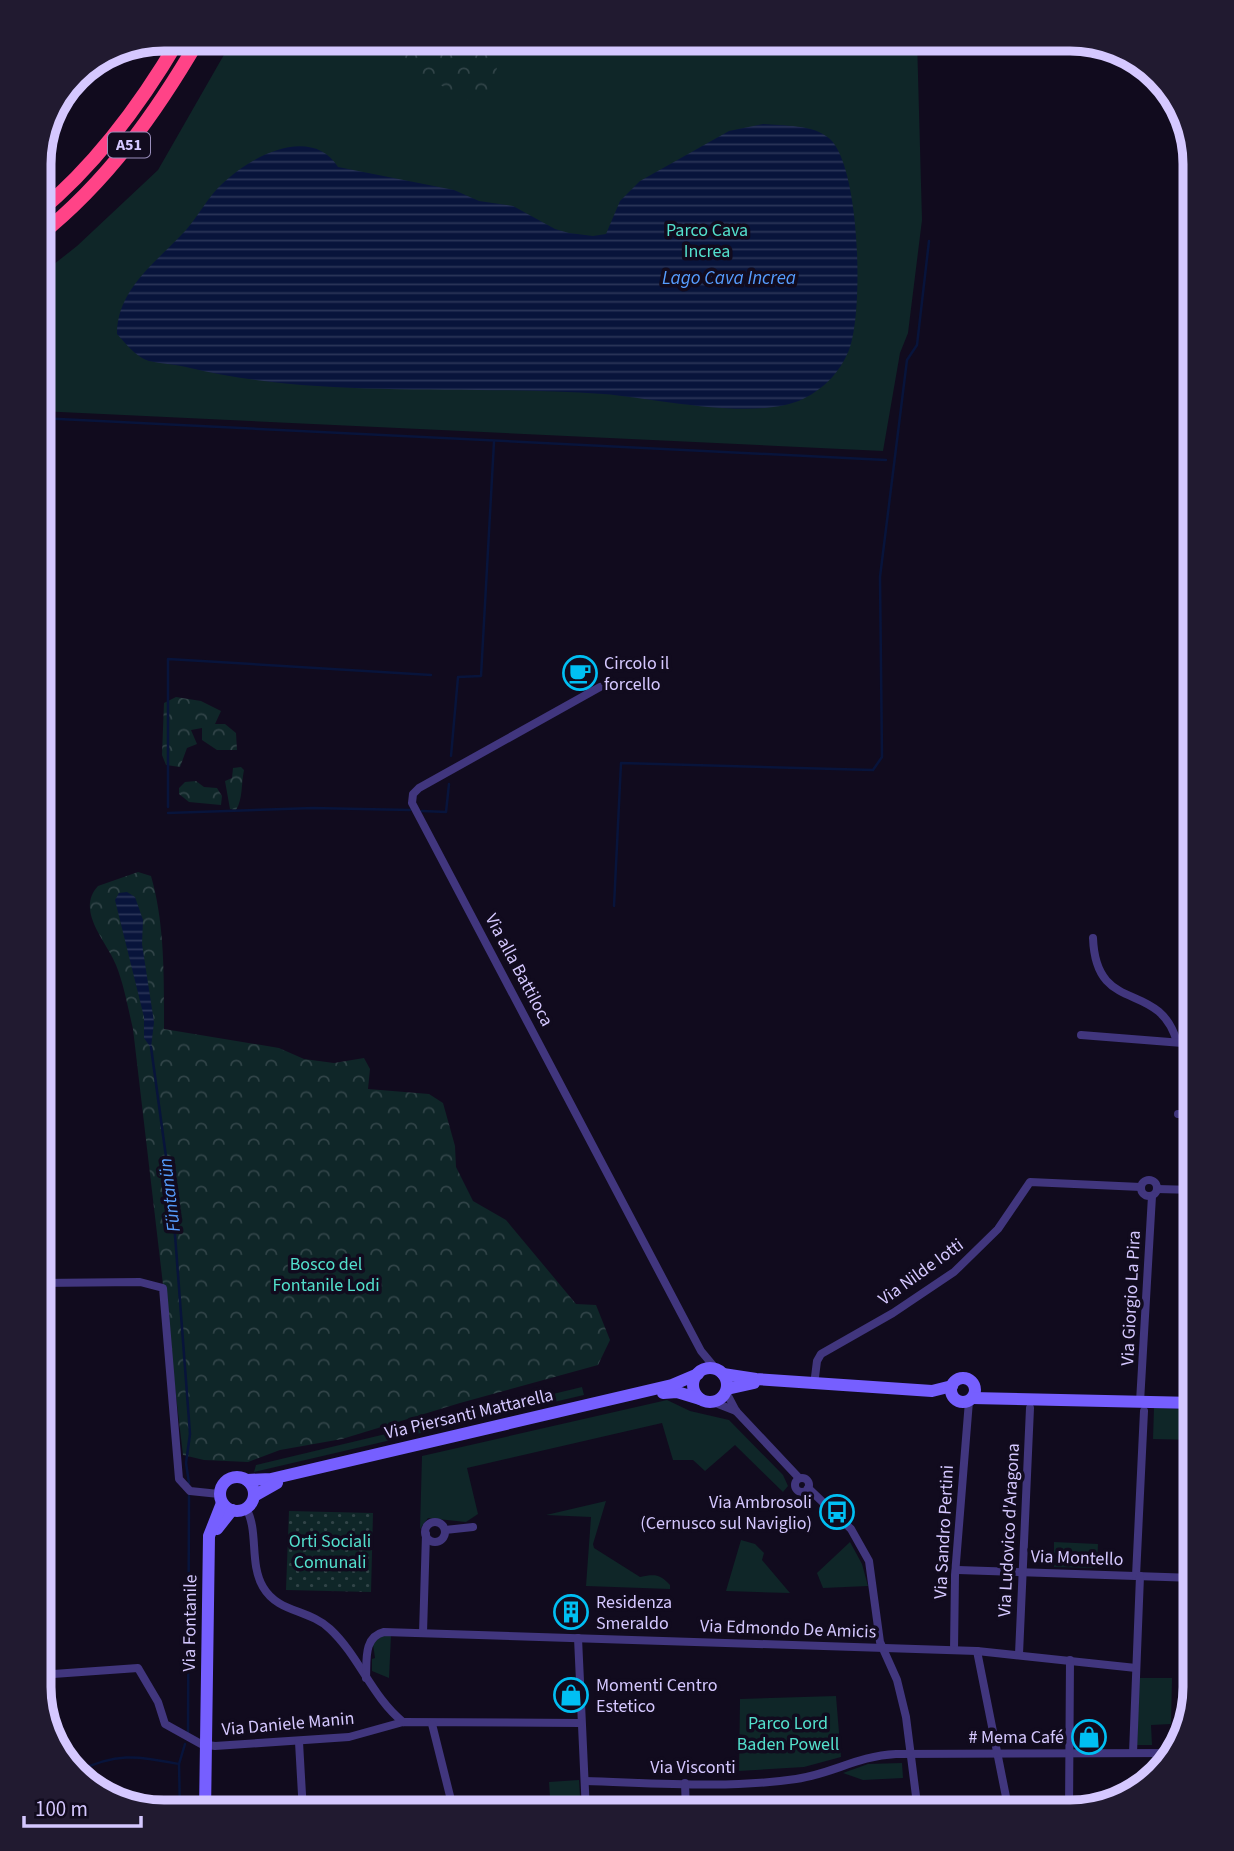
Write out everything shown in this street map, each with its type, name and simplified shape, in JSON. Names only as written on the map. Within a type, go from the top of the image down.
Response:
[{"type":"highway","name":"A51","points":[[51,201],[81,174],[117,132],[170,51]]},
{"type":"highway","name":"A51","points":[[51,225],[90,190],[122,154],[169,89],[191,51]]},
{"type":"street","name":"Via alla Battiloca","points":[[600,687],[419,788],[412,799],[701,1351],[719,1372]]},
{"type":"street","points":[[1093,938],[1096,965],[1104,981],[1114,989],[1158,1010],[1170,1023],[1177,1042]]},
{"type":"street","points":[[1081,1035],[1183,1043]]},
{"type":"street","points":[[1178,1114],[1183,1114]]},
{"type":"street","name":"Via Nilde Iotti","points":[[814,1386],[817,1361],[821,1354],[894,1313],[946,1278],[998,1230],[1027,1185],[1034,1180],[1140,1187]]},
{"type":"street","points":[[1155,1193],[1157,1184],[1150,1180],[1144,1181],[1140,1187],[1143,1194],[1183,1191]]},
{"type":"street","name":"Via Giorgio La Pira","points":[[1133,1753],[1141,1403],[1155,1193]]},
{"type":"street","points":[[51,1283],[140,1282],[163,1288],[179,1479],[190,1491],[246,1508]]},
{"type":"street","points":[[701,1351],[699,1373],[693,1387],[700,1399],[736,1411]]},
{"type":"street","points":[[699,1373],[719,1372],[814,1386]]},
{"type":"street","points":[[719,1372],[736,1411],[795,1478],[807,1480],[808,1491],[851,1529],[866,1553],[874,1580],[882,1648],[900,1688],[917,1800]]},
{"type":"street","name":"Via Piersanti Mattarella","points":[[247,1480],[271,1479],[672,1385],[699,1373]]},
{"type":"street","points":[[713,1402],[727,1390],[753,1384],[964,1396],[989,1393],[1141,1403],[1183,1401]]},
{"type":"street","name":"Via Piersanti Mattarella","points":[[254,1496],[272,1484],[667,1392],[700,1399]]},
{"type":"street","name":"Via Sandro Pertini","points":[[954,1650],[966,1416],[964,1396]]},
{"type":"street","name":"Via Ludovico d'Aragona","points":[[1018,1654],[1030,1408]]},
{"type":"street","points":[[224,1502],[227,1480],[237,1477],[247,1480],[254,1496],[246,1508],[257,1573],[265,1591],[278,1604],[316,1618],[330,1628],[366,1678],[404,1722]]},
{"type":"street","name":"Via Fontanile","points":[[208,1800],[208,1745],[205,1735],[209,1536],[224,1502]]},
{"type":"street","points":[[423,1633],[426,1534],[428,1525],[433,1522],[439,1523],[445,1530]]},
{"type":"street","points":[[445,1530],[473,1527]]},
{"type":"street","points":[[426,1549],[442,1538],[445,1530]]},
{"type":"street","points":[[426,1534],[434,1542]]},
{"type":"street","name":"Via Montello","points":[[958,1570],[1183,1578]]},
{"type":"street","name":"Via Edmondo De Amicis","points":[[366,1678],[369,1642],[373,1636],[384,1632],[977,1651],[1136,1668]]},
{"type":"street","points":[[578,1639],[586,1800]]},
{"type":"street","points":[[977,1651],[1007,1800]]},
{"type":"street","points":[[1069,1800],[1070,1660]]},
{"type":"street","points":[[51,1674],[139,1668],[165,1724],[208,1745]]},
{"type":"street","name":"Via Daniele Manin","points":[[208,1745],[299,1742],[361,1735],[404,1722],[580,1723]]},
{"type":"street","points":[[432,1724],[451,1800]]},
{"type":"street","points":[[299,1742],[302,1800]]},
{"type":"street","name":"Via Visconti","points":[[585,1781],[685,1783],[798,1779],[870,1756],[1162,1753]]},
{"type":"street","points":[[685,1783],[686,1800]]},
{"type":"green space","name":"Parco Cava Increa","points":[[226,51],[917,51],[922,220],[908,333],[900,353],[883,451],[51,412],[51,267],[77,246],[158,170]]},
{"type":"green space","points":[[384,51],[499,51],[488,110],[381,54]]},
{"type":"green space","points":[[176,697],[201,701],[221,711],[215,724],[225,724],[236,733],[237,750],[217,750],[202,740],[202,728],[191,730],[197,744],[187,748],[180,767],[166,765],[162,755],[164,703]]},
{"type":"green space","points":[[241,767],[244,770],[240,801],[236,810],[230,809],[225,781],[232,778],[233,768]]},
{"type":"green space","points":[[196,781],[204,787],[217,788],[222,796],[221,805],[189,802],[179,794],[179,788],[185,782]]},
{"type":"green space","name":"Bosco del Fontanile Lodi","points":[[138,872],[151,876],[156,894],[163,952],[164,1029],[279,1048],[304,1059],[334,1063],[364,1058],[370,1069],[368,1089],[429,1094],[443,1103],[455,1146],[456,1167],[473,1201],[506,1220],[576,1304],[596,1305],[610,1340],[598,1365],[342,1439],[280,1450],[248,1462],[204,1460],[183,1455],[133,1029],[119,973],[95,926],[90,906],[98,886]]},
{"type":"green space","points":[[582,1387],[584,1395],[254,1472],[256,1465]]},
{"type":"green space","points":[[667,1400],[690,1411],[729,1420],[783,1475],[788,1486],[783,1492],[735,1445],[705,1471],[693,1460],[673,1460],[662,1423],[467,1468],[478,1514],[466,1522],[428,1518],[420,1529],[422,1456]]},
{"type":"green space","points":[[1154,1408],[1183,1409],[1183,1440],[1153,1439]]},
{"type":"green space","points":[[606,1501],[594,1548],[640,1577],[660,1577],[670,1585],[670,1589],[586,1586],[591,1517],[546,1515]]},
{"type":"green space","name":"Orti Sociali Comunali","points":[[289,1511],[373,1513],[371,1592],[286,1590]]},
{"type":"green space","points":[[741,1540],[755,1544],[764,1553],[762,1560],[790,1593],[726,1591]]},
{"type":"green space","points":[[850,1542],[862,1564],[868,1586],[823,1588],[817,1573]]},
{"type":"green space","points":[[1054,1542],[1098,1544],[1097,1568],[1054,1567]]},
{"type":"green space","points":[[382,1635],[391,1636],[389,1678],[372,1671],[372,1659],[375,1658],[373,1644]]},
{"type":"green space","points":[[1139,1678],[1172,1678],[1171,1724],[1151,1725],[1152,1745],[1137,1745]]},
{"type":"green space","name":"Parco Lord Baden Powell","points":[[836,1696],[841,1757],[804,1767],[739,1771],[740,1699]]},
{"type":"green space","points":[[902,1763],[903,1778],[863,1780],[843,1773],[868,1764]]},
{"type":"green space","points":[[579,1780],[580,1800],[550,1800],[549,1782]]},
{"type":"water","name":"Lago Cava Increa","points":[[763,124],[807,128],[830,139],[840,155],[848,178],[856,240],[857,305],[849,350],[831,379],[803,399],[783,406],[732,409],[603,394],[551,391],[393,389],[289,384],[149,361],[136,354],[117,334],[119,318],[131,289],[186,230],[217,189],[248,164],[280,149],[297,146],[312,148],[326,154],[338,167],[454,190],[479,201],[513,206],[555,229],[593,236],[606,234],[620,201],[640,181],[729,131]]},
{"type":"water","points":[[127,892],[135,897],[143,920],[142,944],[154,1022],[151,1048],[144,1038],[144,1017],[115,900],[119,893]]},
{"type":"waterway","points":[[614,906],[621,763],[873,770],[882,757],[880,577],[907,360],[917,345],[929,241]]},
{"type":"waterway","points":[[51,419],[886,460]]},
{"type":"waterway","points":[[451,756],[458,677],[481,676],[494,442]]},
{"type":"waterway","points":[[168,807],[168,659],[431,675]]},
{"type":"waterway","points":[[422,811],[446,812],[449,784]]},
{"type":"waterway","points":[[168,813],[313,808],[410,810]]},
{"type":"waterway","name":"Füntanün","points":[[151,1047],[173,1208],[190,1434],[186,1463],[189,1483]]},
{"type":"waterway","points":[[188,1733],[189,1496]]},
{"type":"waterway","points":[[180,1800],[179,1764],[185,1744]]},
{"type":"waterway","points":[[85,1768],[103,1761],[127,1758],[179,1764]]},
{"type":"place","name":"Circolo il forcello","points":[[580,673]]},
{"type":"place","name":"Via Ambrosoli (Cernusco sul Naviglio)","points":[[837,1512]]},
{"type":"place","name":"Residenza Smeraldo","points":[[571,1612]]},
{"type":"place","name":"Momenti Centro Estetico","points":[[571,1695]]},
{"type":"place","name":"# Mema Café","points":[[1089,1737]]}]
